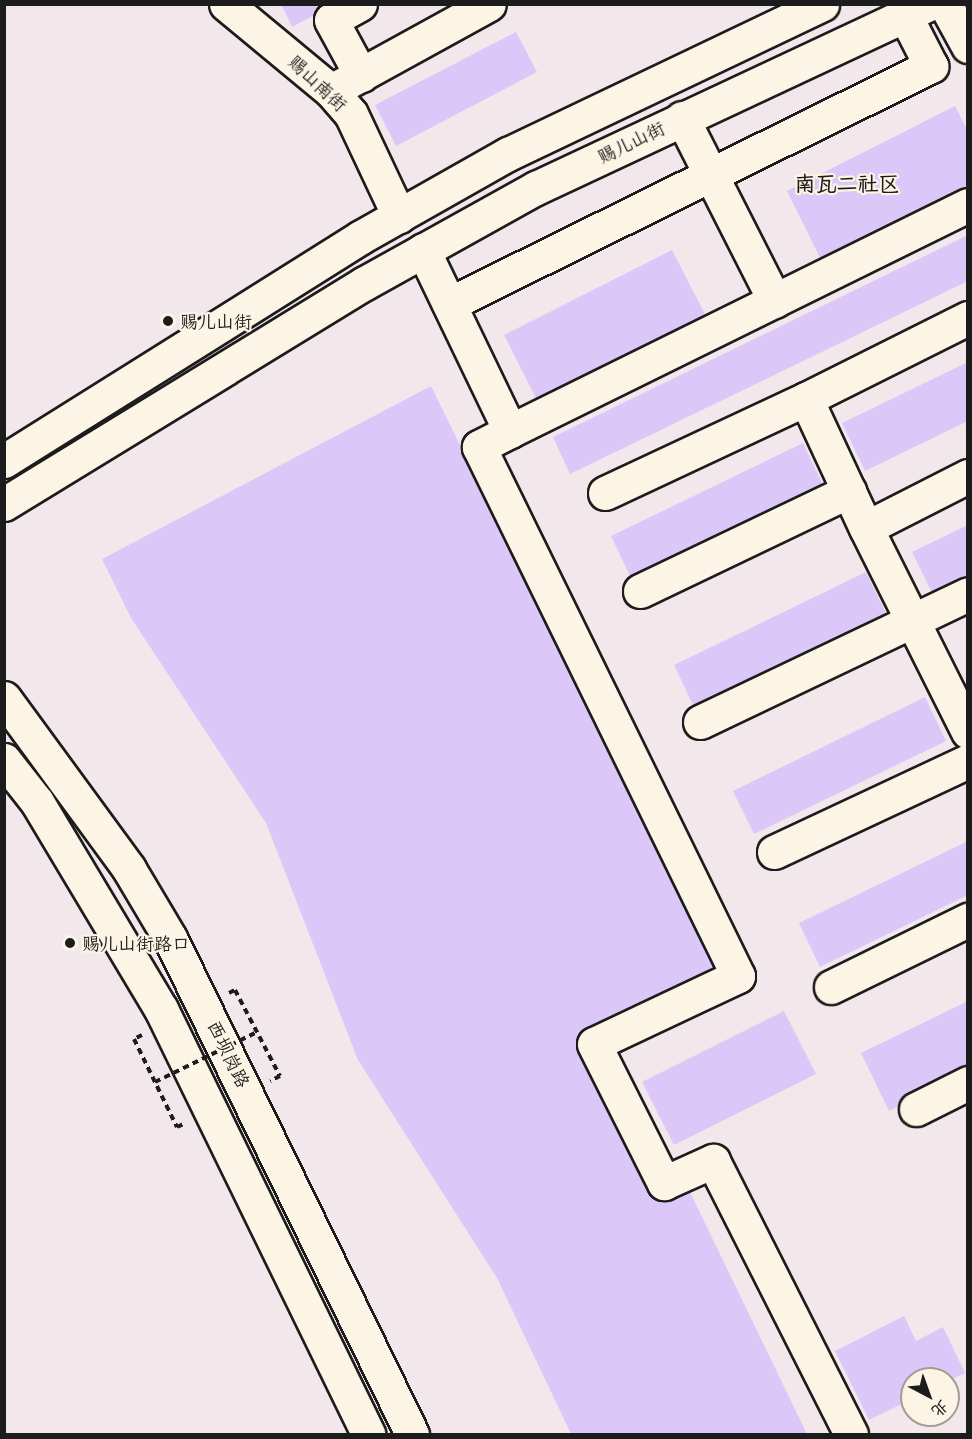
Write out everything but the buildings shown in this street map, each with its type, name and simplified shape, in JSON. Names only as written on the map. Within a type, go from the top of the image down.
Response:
[{"type":"main road","name":"赐山南街","points":[[226,4],[331,91],[351,114],[399,216]]},
{"type":"main road","points":[[360,4],[331,20],[361,75]]},
{"type":"main road","points":[[4,461],[399,216],[508,153],[822,4]]},
{"type":"main road","points":[[945,4],[968,46]]},
{"type":"main road","points":[[331,91],[486,5]]},
{"type":"main road","points":[[449,304],[931,66],[917,10]]},
{"type":"main road","name":"赐儿山街","points":[[4,504],[423,250],[536,188],[917,10]]},
{"type":"main road","points":[[682,118],[775,301]]},
{"type":"main road","points":[[851,1434],[713,1161],[664,1184],[594,1044],[738,976],[479,447],[968,205]]},
{"type":"main road","points":[[423,250],[510,431]]},
{"type":"main road","points":[[605,493],[806,399],[968,318]]},
{"type":"main road","points":[[806,399],[968,732]]},
{"type":"main road","points":[[867,528],[968,476]]},
{"type":"main road","points":[[640,591],[849,491]]},
{"type":"main road","points":[[700,722],[968,594]]},
{"type":"main road","name":"西坝岗路","points":[[4,698],[129,869],[170,938],[412,1434]]},
{"type":"main road","points":[[4,760],[37,801],[161,1009],[368,1434]]},
{"type":"main road","points":[[774,852],[968,761]]},
{"type":"main road","points":[[831,987],[968,920]]},
{"type":"main road","points":[[916,1109],[968,1083]]},
{"type":"path","points":[[235,990],[280,1076]]},
{"type":"path","points":[[155,1082],[257,1032]]},
{"type":"path","points":[[134,1039],[177,1127]]},
{"type":"place","name":"赐儿山街","points":[[168,321]]},
{"type":"place","name":"赐儿山街路口","points":[[70,943]]},
{"type":"district","name":"南瓦二社区","points":[[847,183]]}]
